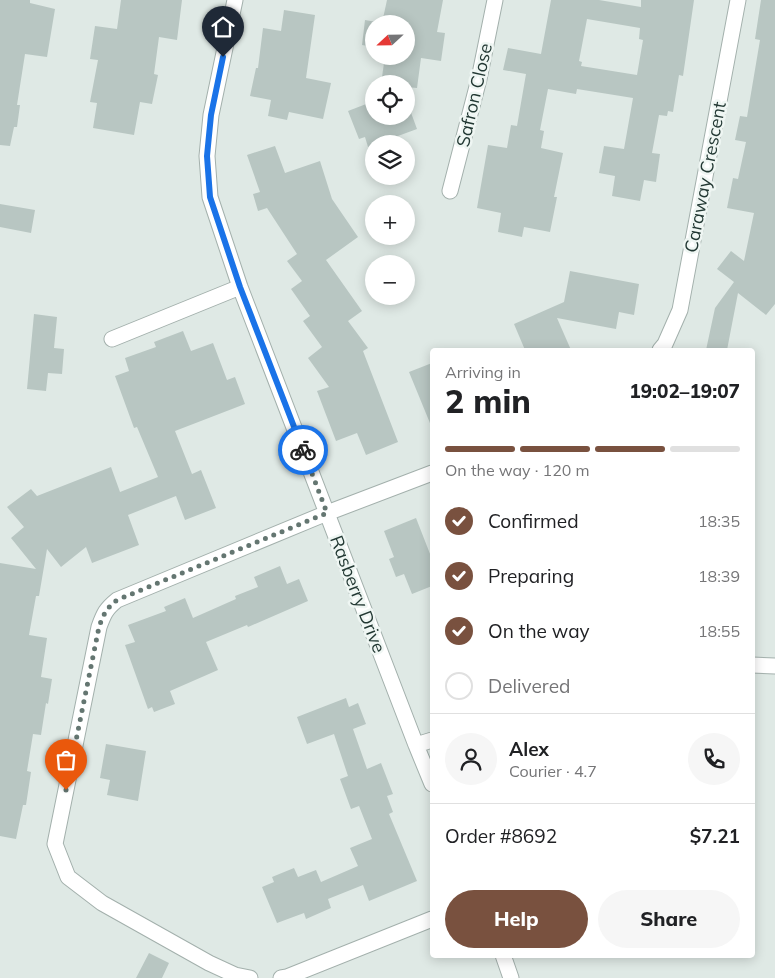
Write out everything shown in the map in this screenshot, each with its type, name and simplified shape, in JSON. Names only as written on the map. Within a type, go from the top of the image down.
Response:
[{"type":"street","name":"Rasberry Drive","points":[[235,0],[211,115],[207,156],[210,197],[240,287],[430,779]]},
{"type":"street","name":"Safron Close","points":[[450,190],[479,79],[495,0]]},
{"type":"street","name":"Caraway Crescent","points":[[662,348],[680,310],[738,0]]},
{"type":"street","points":[[112,339],[240,287]]},
{"type":"street","points":[[250,978],[235,975],[209,963],[102,903],[68,877],[55,844],[99,627],[107,609],[117,600],[327,513],[430,474]]},
{"type":"street","points":[[755,665],[775,666]]},
{"type":"street","points":[[416,745],[430,741]]},
{"type":"street","points":[[280,978],[287,977],[430,920]]},
{"type":"street","points":[[503,958],[511,978]]},
{"type":"building","points":[[0,0],[30,0],[30,3],[55,9],[47,57],[25,54],[17,105],[20,105],[17,127],[14,127],[10,146],[0,145]]},
{"type":"building","points":[[121,0],[182,0],[177,40],[159,37],[154,74],[158,75],[152,104],[140,102],[134,135],[93,128],[97,103],[90,102],[98,60],[90,59],[95,26],[117,29]]},
{"type":"building","points":[[387,0],[443,0],[437,32],[445,33],[441,61],[421,58],[417,88],[415,88],[415,75],[382,75],[384,65],[415,65],[415,15],[384,15]]},
{"type":"building","points":[[551,0],[599,0],[641,7],[641,0],[694,0],[683,76],[679,75],[673,112],[668,111],[667,116],[659,115],[652,153],[660,154],[656,182],[644,180],[640,201],[612,196],[615,176],[599,173],[604,146],[624,149],[633,98],[577,89],[576,94],[548,89],[540,130],[544,131],[541,148],[563,153],[554,197],[557,197],[550,232],[524,227],[522,237],[498,232],[501,213],[477,208],[488,145],[507,148],[511,125],[517,126],[526,74],[503,70],[508,48],[541,54]],"holes":[[[587,19],[640,28],[639,39],[643,40],[637,75],[581,66],[582,62],[579,61]]]},
{"type":"building","points":[[761,0],[775,0],[775,304],[766,315],[738,293],[727,348],[706,348],[715,308],[734,282],[717,269],[731,251],[744,261],[754,213],[727,208],[733,178],[738,179],[746,142],[735,140],[740,116],[747,117],[760,40],[755,39]]},
{"type":"building","points":[[284,10],[315,15],[306,78],[331,83],[323,119],[289,112],[287,120],[268,116],[271,100],[250,96],[256,68],[258,68],[263,28],[281,31]]},
{"type":"building","points":[[365,20],[365,46],[362,45]]},
{"type":"building","points":[[365,104],[365,125],[415,124],[417,129],[401,135],[365,135],[365,137],[359,139],[348,111]]},
{"type":"building","points":[[275,146],[285,173],[320,161],[332,199],[358,237],[326,260],[362,311],[348,321],[368,348],[363,351],[398,442],[366,455],[357,433],[336,441],[317,391],[329,387],[308,358],[322,347],[303,321],[310,316],[291,289],[302,281],[287,261],[297,254],[267,208],[258,211],[253,194],[260,192],[247,155]]},
{"type":"building","points":[[0,204],[35,210],[31,233],[0,227]]},
{"type":"building","points":[[570,271],[639,284],[634,315],[619,312],[616,329],[557,318],[570,348],[524,348],[514,324],[564,302]]},
{"type":"building","points":[[34,314],[57,317],[54,348],[64,349],[62,374],[48,373],[46,391],[27,389]]},
{"type":"building","points":[[183,331],[191,351],[213,343],[227,380],[235,377],[245,404],[175,431],[192,474],[201,470],[216,508],[185,520],[176,496],[128,515],[139,545],[92,563],[86,547],[61,567],[47,549],[39,596],[36,596],[29,635],[47,638],[41,677],[52,679],[48,704],[46,703],[41,735],[33,734],[27,771],[31,772],[26,805],[23,805],[16,839],[0,836],[0,563],[36,569],[11,538],[24,527],[7,507],[31,489],[37,496],[111,467],[120,492],[158,477],[137,427],[134,428],[115,376],[129,371],[125,358],[156,347],[154,342]]},
{"type":"building","points":[[430,364],[430,423],[409,372]]},
{"type":"building","points":[[416,518],[430,554],[430,587],[412,594],[404,574],[396,577],[389,559],[394,557],[384,531]]},
{"type":"building","points":[[280,566],[287,584],[299,579],[308,601],[248,627],[247,625],[206,642],[218,670],[170,691],[175,704],[154,712],[152,707],[148,709],[125,645],[135,642],[128,625],[166,611],[164,607],[185,598],[193,618],[236,599],[235,596],[258,587],[254,577]]},
{"type":"building","points":[[346,698],[349,707],[358,703],[366,724],[353,729],[367,769],[381,763],[393,794],[387,796],[393,812],[389,814],[417,881],[369,901],[363,885],[328,899],[331,908],[306,919],[304,913],[277,923],[262,887],[274,882],[272,877],[294,868],[298,877],[316,870],[321,882],[358,866],[350,848],[372,839],[359,806],[351,809],[340,779],[348,776],[334,734],[307,744],[297,717]]},
{"type":"building","points":[[106,744],[146,751],[138,801],[107,795],[110,780],[100,778]]},
{"type":"building","points":[[149,953],[169,963],[162,978],[136,978]]},
{"type":"way so far","points":[[66,790],[99,627],[107,609],[117,600],[327,513],[303,450]]},
{"type":"route","points":[[223,57],[211,115],[207,156],[210,197],[240,287],[303,450]]}]
